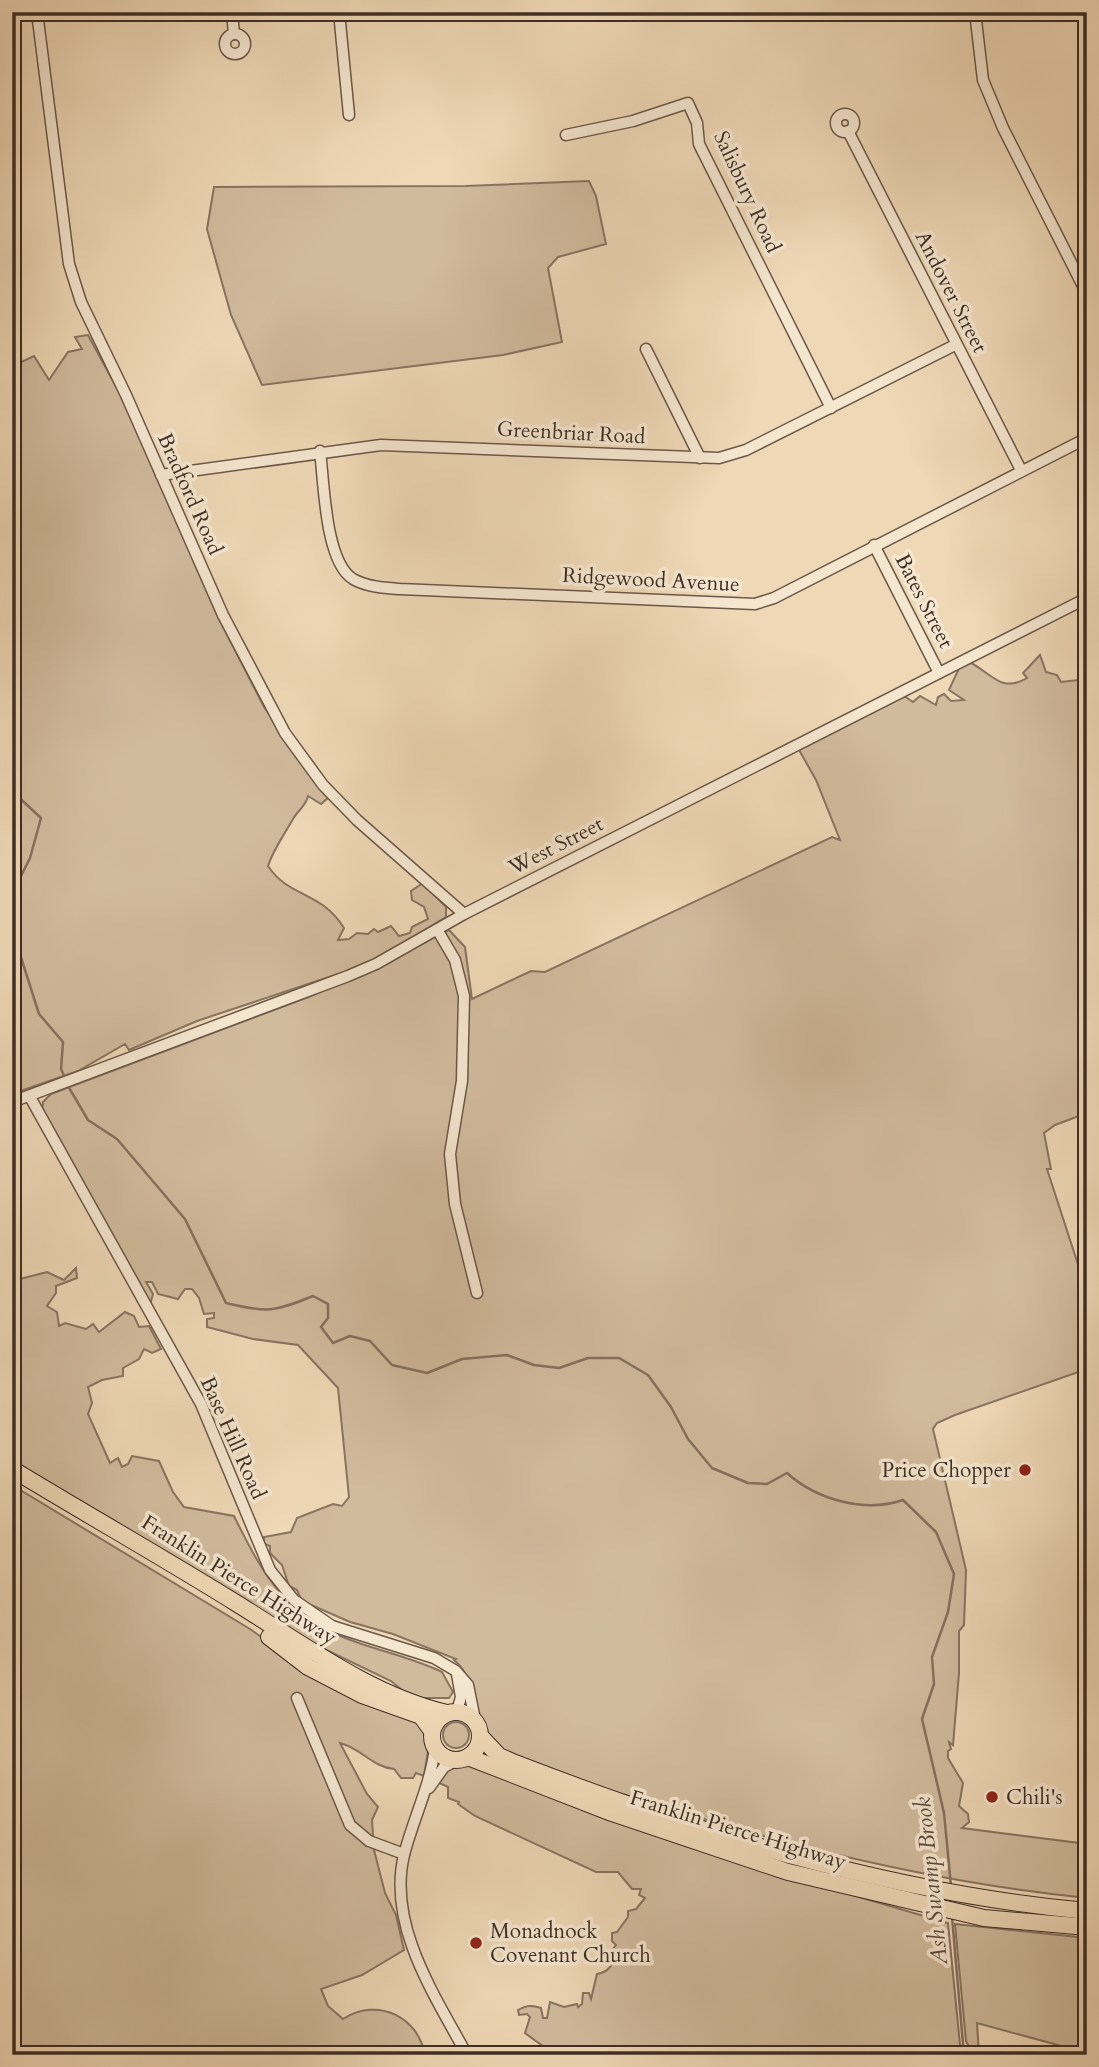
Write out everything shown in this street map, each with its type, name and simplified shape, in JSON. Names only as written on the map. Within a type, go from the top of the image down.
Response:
[{"type":"highway","name":"Franklin Pierce Highway","points":[[12,1469],[122,1533],[288,1638],[360,1678],[452,1712]]},
{"type":"highway","name":"Franklin Pierce Highway","points":[[51,1493],[107,1536],[257,1628],[308,1667],[362,1695],[421,1716],[434,1739]]},
{"type":"highway","points":[[452,1712],[475,1720],[481,1737],[478,1748],[462,1759],[441,1755],[434,1739],[438,1719],[452,1712]]},
{"type":"highway","name":"Franklin Pierce Highway","points":[[481,1737],[499,1756],[515,1763],[624,1805],[785,1855],[984,1898],[1086,1910]]},
{"type":"highway","name":"Franklin Pierce Highway","points":[[462,1759],[788,1872],[984,1918],[1087,1927]]},
{"type":"street","name":"Bradford Road","points":[[37,12],[69,264],[81,302],[223,615],[285,733],[323,785],[357,820],[464,915]]},
{"type":"street","points":[[232,12],[234,34]]},
{"type":"street","points":[[339,12],[349,115]]},
{"type":"street","points":[[975,12],[983,80],[1003,128],[1087,294]]},
{"type":"street","name":"Salisbury Road","points":[[566,135],[633,121],[688,103],[697,123],[699,144],[831,408]]},
{"type":"street","name":"Andover Street","points":[[848,131],[1021,470]]},
{"type":"street","name":"Greenbriar Road","points":[[160,475],[320,451],[404,444],[719,457],[746,450],[955,345]]},
{"type":"street","points":[[646,349],[700,458]]},
{"type":"street","name":"Ridgewood Avenue","points":[[320,451],[337,563],[351,578],[384,588],[755,604],[774,597],[1087,438]]},
{"type":"street","name":"Bates Street","points":[[874,545],[939,673]]},
{"type":"street","name":"West Street","points":[[12,1102],[348,976],[1087,598]]},
{"type":"street","points":[[438,931],[456,960],[464,996],[462,1081],[450,1154],[455,1204],[477,1293]]},
{"type":"street","name":"Base Hill Road","points":[[30,1097],[201,1404],[270,1570],[294,1600],[332,1626],[434,1658],[456,1671]]},
{"type":"street","points":[[452,1712],[461,1697],[456,1671]]},
{"type":"street","points":[[456,1671],[468,1685],[475,1720]]},
{"type":"street","points":[[297,1698],[350,1825],[369,1841],[404,1854]]},
{"type":"street","points":[[434,1739],[421,1800],[404,1854],[402,1880],[405,1917],[419,1965],[467,2055]]},
{"type":"street","points":[[421,1800],[438,1773],[462,1759]]},
{"type":"shaded area","points":[[589,181],[596,196],[606,244],[558,257],[548,268],[562,342],[503,355],[262,385],[231,315],[207,229],[214,187],[466,186]]},
{"type":"shaded area","points":[[88,335],[126,405],[217,615],[264,707],[329,797],[321,804],[308,796],[279,842],[268,866],[285,884],[315,900],[335,916],[344,928],[338,940],[349,939],[357,933],[368,934],[374,929],[378,932],[391,926],[399,936],[410,933],[412,927],[428,919],[424,907],[412,900],[411,891],[423,883],[446,907],[446,917],[371,963],[197,1021],[129,1050],[125,1044],[78,1071],[12,1094],[12,369],[14,371],[19,363],[34,356],[49,380],[68,352],[82,349],[75,337]]},
{"type":"shaded area","points":[[1040,655],[1046,672],[1057,675],[1061,682],[1087,679],[1087,1113],[1055,1125],[1044,1133],[1051,1169],[1047,1169],[1087,1292],[1087,1369],[955,1415],[937,1423],[933,1429],[966,1570],[964,1625],[959,1631],[959,1673],[953,1745],[949,1742],[951,1749],[948,1751],[948,1758],[963,1783],[959,1806],[968,1814],[969,1822],[962,1828],[1087,1844],[1087,1898],[918,1873],[751,1833],[570,1778],[502,1751],[491,1743],[484,1732],[469,1681],[454,1660],[456,1659],[393,1634],[350,1622],[302,1601],[297,1590],[289,1586],[282,1565],[270,1553],[270,1546],[264,1544],[264,1537],[291,1532],[297,1518],[333,1504],[342,1506],[349,1497],[338,1388],[298,1345],[253,1339],[207,1327],[207,1319],[214,1318],[214,1313],[204,1314],[199,1298],[192,1289],[185,1289],[178,1299],[158,1294],[152,1282],[146,1282],[153,1294],[150,1305],[42,1113],[43,1102],[51,1094],[311,996],[449,930],[465,947],[472,999],[531,971],[545,972],[832,837],[840,840],[816,780],[799,750],[904,696],[913,702],[920,696],[936,705],[938,697],[944,694],[951,701],[964,700],[949,690],[960,666],[969,662],[996,680],[1010,684],[1027,678],[1023,673]]},
{"type":"shaded area","points":[[76,1268],[77,1278],[56,1286],[56,1293],[47,1306],[57,1312],[59,1326],[65,1323],[86,1329],[93,1324],[99,1332],[125,1312],[134,1316],[139,1327],[149,1326],[161,1349],[152,1353],[144,1349],[139,1359],[123,1368],[123,1376],[102,1380],[88,1387],[92,1403],[88,1414],[110,1463],[118,1458],[122,1467],[128,1464],[132,1456],[159,1461],[173,1492],[184,1507],[234,1516],[268,1577],[295,1608],[332,1632],[442,1672],[453,1692],[449,1698],[420,1698],[312,1643],[12,1460],[12,1281],[47,1272],[64,1280]]},
{"type":"shaded area","points":[[12,1485],[250,1629],[303,1667],[393,1708],[420,1724],[429,1745],[424,1776],[416,1773],[413,1778],[401,1778],[394,1769],[379,1765],[340,1743],[367,1794],[378,1807],[372,1820],[374,1850],[385,1893],[396,1915],[404,1950],[362,1975],[321,1989],[328,2006],[343,2019],[369,2010],[394,2014],[414,2030],[425,2055],[12,2055]]},
{"type":"shaded area","points":[[456,1722],[465,1726],[469,1735],[465,1744],[456,1748],[447,1744],[443,1735],[447,1726]]},
{"type":"shaded area","points":[[472,1762],[571,1805],[688,1847],[948,1923],[961,2055],[555,2055],[525,2033],[530,2017],[527,2014],[519,2015],[518,2010],[527,2006],[538,2007],[541,2008],[543,2018],[547,2018],[550,2002],[564,2007],[577,2004],[578,2007],[582,2004],[583,1993],[589,1993],[591,1999],[597,1974],[607,1970],[615,1957],[616,1953],[612,1950],[616,1945],[612,1941],[612,1933],[617,1932],[628,1917],[628,1911],[636,1909],[645,1898],[639,1895],[641,1889],[632,1889],[618,1872],[596,1872],[475,1816],[458,1804],[459,1802],[448,1798],[448,1787],[437,1782],[452,1765]]},
{"type":"shaded area","points":[[955,1924],[1087,1938],[1087,2053],[977,2023],[979,2055],[973,2055],[966,2041]]},
{"type":"waterway","name":"Ash Swamp Brook","points":[[12,791],[41,818],[30,858],[20,878],[19,951],[39,1014],[63,1042],[61,1069],[66,1080]]},
{"type":"waterway","name":"Ash Swamp Brook","points":[[68,1086],[88,1120],[117,1139],[185,1219],[226,1303],[270,1309],[313,1296],[328,1304],[328,1318],[321,1327],[333,1343],[350,1336],[370,1341],[392,1365],[427,1373],[462,1359],[507,1355],[534,1365],[559,1368],[588,1358],[619,1358],[648,1375],[671,1407],[688,1439],[712,1468],[748,1483],[767,1484],[787,1473],[812,1490],[842,1502],[873,1505],[903,1500],[936,1532],[954,1574],[948,1612],[932,1657],[934,1684],[922,1719],[944,1813],[951,1886]]},
{"type":"waterway","name":"Ash Swamp Brook","points":[[952,1917],[964,2055]]},
{"type":"place","name":"Price Chopper","points":[[1025,1470]]},
{"type":"place","name":"Chili's","points":[[992,1797]]},
{"type":"place","name":"Monadnock Covenant Church","points":[[476,1943]]}]
